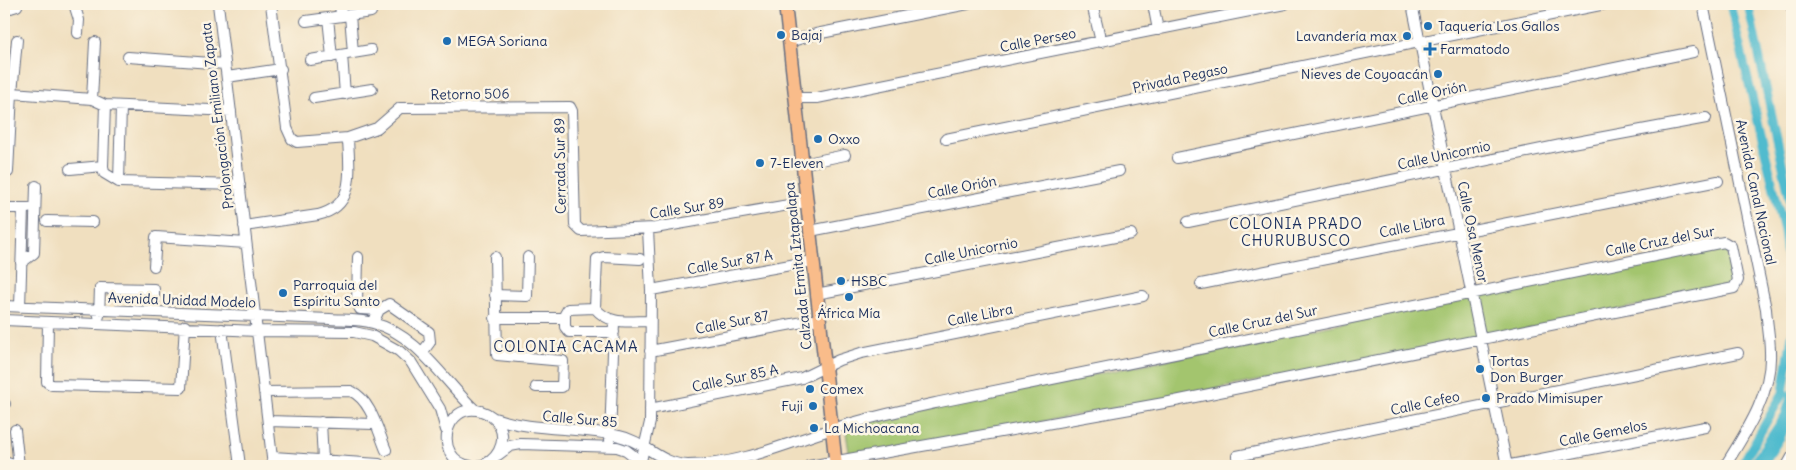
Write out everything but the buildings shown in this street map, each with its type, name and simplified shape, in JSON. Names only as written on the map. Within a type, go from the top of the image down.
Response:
[{"type":"main road","name":"Calzada Ermita Iztapalapa","points":[[785,4],[836,464]]},
{"type":"street","points":[[74,4],[79,20],[78,33]]},
{"type":"street","name":"Prolongación Emiliano Zapata","points":[[218,4],[273,462]]},
{"type":"street","points":[[271,4],[281,69],[287,128],[292,139],[303,142],[348,138]]},
{"type":"street","points":[[340,4],[346,16],[353,53]]},
{"type":"street","points":[[789,42],[816,34],[968,4]]},
{"type":"street","points":[[1092,4],[1101,42]]},
{"type":"street","points":[[1153,4],[1158,30]]},
{"type":"street","name":"Calle Perseo","points":[[795,98],[817,98],[1286,4]]},
{"type":"street","name":"Calle Osa Menor","points":[[1412,4],[1506,466]]},
{"type":"street","name":"Privada Pegaso","points":[[946,139],[1605,4]]},
{"type":"street","name":"Avenida Canal Nacional","points":[[1703,4],[1762,292],[1771,354],[1765,390],[1751,423],[1725,466]]},
{"type":"street","points":[[1791,4],[1792,8]]},
{"type":"street","points":[[4,10],[18,6]]},
{"type":"street","points":[[306,21],[371,12]]},
{"type":"street","points":[[328,18],[345,94]]},
{"type":"street","points":[[8,172],[11,95],[17,40]]},
{"type":"street","points":[[92,99],[96,42]]},
{"type":"street","points":[[310,60],[371,50]]},
{"type":"street","name":"Calle Orión","points":[[1177,158],[1433,107],[1693,52]]},
{"type":"street","points":[[128,57],[225,64]]},
{"type":"street","points":[[227,78],[281,69]]},
{"type":"street","points":[[314,98],[372,89]]},
{"type":"street","points":[[11,95],[92,99],[105,105],[231,111]]},
{"type":"street","points":[[105,105],[104,173],[119,182],[240,185]]},
{"type":"street","points":[[119,182],[121,106]]},
{"type":"street","name":"Retorno 506","points":[[348,138],[377,128],[400,108],[570,107]]},
{"type":"street","name":"Cerrada Sur 89","points":[[570,107],[572,111],[575,225]]},
{"type":"street","name":"Calle Unicornio","points":[[1188,222],[1446,168],[1706,118]]},
{"type":"street","name":"Prolongación Emiliano Zapata","points":[[244,226],[318,215],[330,212],[339,206],[348,184],[348,138]]},
{"type":"street","points":[[802,164],[845,156]]},
{"type":"street","points":[[70,169],[104,166]]},
{"type":"street","name":"Calle Orión","points":[[810,231],[1119,171]]},
{"type":"street","name":"Calle Libra","points":[[1201,284],[1458,231],[1718,181]]},
{"type":"street","points":[[21,263],[34,253],[36,186]]},
{"type":"street","name":"Calle Sur 89","points":[[575,225],[577,230],[581,231],[648,229],[806,202]]},
{"type":"street","points":[[4,208],[35,208]]},
{"type":"street","points":[[20,307],[23,208]]},
{"type":"street","points":[[47,221],[93,222]]},
{"type":"street","points":[[644,464],[644,448],[650,422],[651,290],[648,229]]},
{"type":"street","name":"Calle Unicornio","points":[[816,294],[1131,234]]},
{"type":"street","points":[[154,266],[156,237],[246,243]]},
{"type":"street","name":"Calle Cruz del Sur","points":[[831,429],[890,413],[1471,292],[1724,242],[1731,246],[1738,280],[1734,288],[1175,401],[836,464]]},
{"type":"street","points":[[358,257],[357,302],[360,309],[379,310]]},
{"type":"street","points":[[495,257],[496,353],[499,356],[563,360],[562,387],[536,387]]},
{"type":"street","points":[[495,295],[526,296],[528,257]]},
{"type":"street","points":[[610,446],[614,327],[595,308],[597,259],[604,257],[640,259]]},
{"type":"street","name":"Calle Sur 87 A","points":[[651,290],[813,261]]},
{"type":"street","points":[[99,324],[100,288],[154,289],[154,312]]},
{"type":"street","name":"Calle Libra","points":[[824,368],[861,353],[1143,296]]},
{"type":"street","points":[[373,323],[379,310],[384,305],[389,304],[429,332],[430,342],[422,353]]},
{"type":"street","name":"Avenida Unidad Modelo","points":[[4,306],[255,316],[373,323],[396,332],[422,353],[443,378],[475,410]]},
{"type":"street","points":[[595,308],[568,310],[564,314],[566,327],[569,332],[650,321]]},
{"type":"street","points":[[496,318],[565,318]]},
{"type":"street","name":"Calle Sur 87","points":[[650,351],[819,319]]},
{"type":"street","name":"Avenida Unidad Modelo","points":[[4,320],[185,326],[257,331],[354,332],[372,336],[399,351],[419,373],[440,409],[446,430],[446,442],[449,452],[448,466]]},
{"type":"street","points":[[48,322],[47,382],[52,385],[138,388],[181,388],[183,384],[185,326]]},
{"type":"street","points":[[222,329],[240,466]]},
{"type":"street","name":"Calle Cefeo","points":[[1237,456],[1738,353]]},
{"type":"street","name":"Calle Sur 85 A","points":[[650,410],[802,378],[824,368]]},
{"type":"street","points":[[264,392],[351,391],[359,394],[365,402],[386,450]]},
{"type":"street","points":[[446,430],[457,415],[475,410]]},
{"type":"street","name":"Calle Sur 85","points":[[475,410],[484,412],[494,418],[534,428],[611,435],[634,440],[663,463],[687,465],[736,460],[831,429]]},
{"type":"street","points":[[494,418],[499,425],[502,441],[496,457]]},
{"type":"street","points":[[268,421],[374,424]]},
{"type":"street","points":[[322,422],[323,460]]},
{"type":"street","name":"Calle Gemelos","points":[[1506,466],[1705,427]]},
{"type":"street","points":[[4,462],[19,466],[15,430]]},
{"type":"street","name":"Calle Sur 85","points":[[481,466],[510,446],[521,444],[610,446],[626,450],[644,464]]},
{"type":"street","points":[[449,452],[456,460],[470,466]]},
{"type":"street","points":[[1787,466],[1792,457]]},
{"type":"street","points":[[273,462],[323,460],[379,465]]},
{"type":"street","points":[[809,466],[836,464]]},
{"type":"green space","points":[[1723,245],[1730,265],[1731,286],[1469,341],[850,458],[845,426]]},
{"type":"waterway","points":[[1730,4],[1784,231],[1792,301]]},
{"type":"waterway","points":[[1748,4],[1792,209]]},
{"type":"waterway","points":[[1741,466],[1783,393],[1792,335]]},
{"type":"waterway","points":[[1752,466],[1785,416],[1792,394]]},
{"type":"waterway","points":[[1762,466],[1781,436],[1788,418]]},
{"type":"place","name":"Taquería Los Gallos","points":[[1428,26]]},
{"type":"place","name":"Bajaj","points":[[781,35]]},
{"type":"place","name":"Lavandería max","points":[[1407,36]]},
{"type":"place","name":"MEGA Soriana","points":[[447,41]]},
{"type":"place","name":"Farmatodo","points":[[1430,49]]},
{"type":"place","name":"Nieves de Coyoacán","points":[[1438,74]]},
{"type":"place","name":"Oxxo","points":[[818,139]]},
{"type":"place","name":"7-Eleven","points":[[760,163]]},
{"type":"place","name":"HSBC","points":[[841,281]]},
{"type":"place","name":"Parroquia del Espíritu Santo","points":[[283,293]]},
{"type":"place","name":"África Mía","points":[[849,297]]},
{"type":"place","name":"Tortas Don Burger","points":[[1480,369]]},
{"type":"place","name":"Comex","points":[[810,389]]},
{"type":"place","name":"Prado Mimisuper","points":[[1486,398]]},
{"type":"place","name":"Fuji","points":[[813,406]]},
{"type":"place","name":"La Michoacana","points":[[814,428]]},
{"type":"district","name":"COLONIA PRADO CHURUBUSCO","points":[[1296,232]]},
{"type":"district","name":"COLONIA CACAMA","points":[[566,347]]}]
